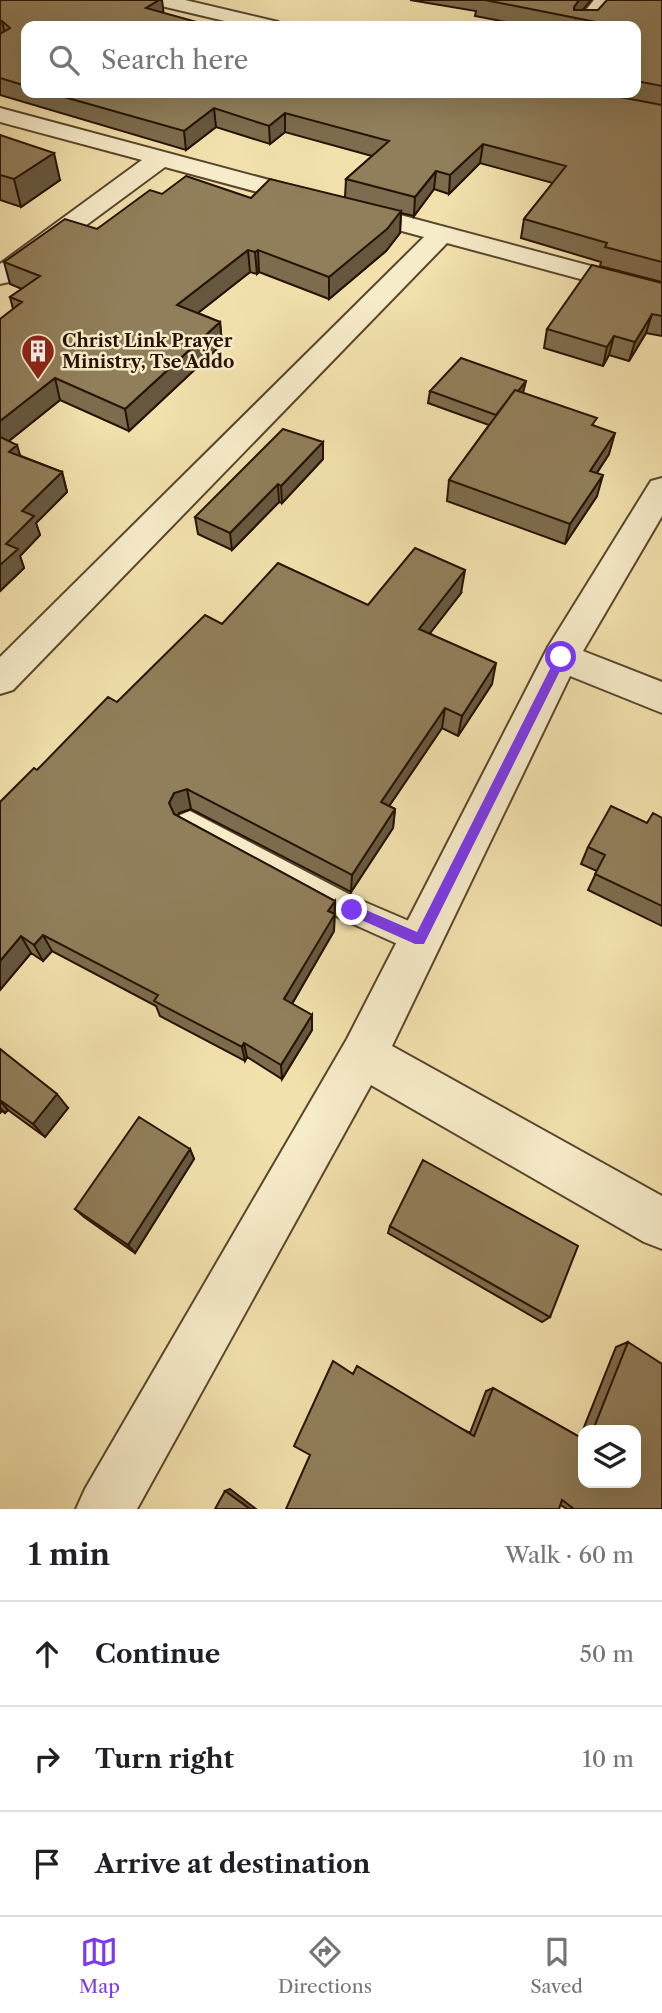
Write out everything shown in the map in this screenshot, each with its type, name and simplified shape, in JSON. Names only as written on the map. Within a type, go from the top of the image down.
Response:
[{"type":"street","points":[[160,0],[250,21]]},
{"type":"street","points":[[587,21],[604,0]]},
{"type":"street","points":[[0,115],[662,293]]},
{"type":"street","points":[[0,275],[161,158]]},
{"type":"street","points":[[0,680],[442,233]]},
{"type":"street","points":[[105,1509],[363,1055],[561,657],[662,489]]},
{"type":"street","points":[[561,657],[662,698]]},
{"type":"street","points":[[363,1055],[662,1224]]},
{"type":"lane","points":[[190,823],[352,910],[420,940]]},
{"type":"building","points":[[0,0],[159,0],[146,8],[193,21],[21,21],[21,84],[0,78],[0,34],[10,28],[0,21]]},
{"type":"building","points":[[485,0],[579,0],[574,10],[598,10],[607,0],[662,0],[662,86],[641,82],[641,21],[591,21]]},
{"type":"building","points":[[68,98],[625,98],[662,105],[662,262],[605,247],[607,243],[524,219],[566,166],[483,144],[450,175],[436,171],[415,197],[346,179],[389,141],[285,113],[269,126],[214,108],[184,131]]},
{"type":"building","points":[[0,135],[54,153],[14,179],[0,175]]},
{"type":"building","points":[[186,176],[251,198],[270,179],[401,211],[387,229],[329,277],[258,250],[248,250],[177,305],[220,322],[125,409],[55,378],[0,421],[0,319],[22,302],[10,297],[40,276],[4,262],[65,219],[97,229],[150,190],[162,194]]},
{"type":"building","points":[[592,265],[662,283],[662,316],[652,314],[635,342],[614,336],[607,347],[547,329]]},
{"type":"building","points":[[461,358],[526,381],[518,391],[515,390],[496,415],[430,391]]},
{"type":"building","points":[[515,390],[597,418],[592,425],[615,433],[590,471],[603,475],[570,524],[449,480]]},
{"type":"building","points":[[283,429],[323,442],[230,533],[195,517]]},
{"type":"building","points":[[0,437],[17,445],[9,452],[62,472],[22,511],[34,516],[6,544],[18,549],[0,565]]},
{"type":"building","points":[[415,548],[465,570],[419,629],[496,663],[462,716],[445,708],[381,802],[395,809],[352,875],[187,789],[174,793],[169,803],[174,814],[335,901],[328,911],[335,914],[284,999],[312,1015],[281,1065],[244,1043],[242,1047],[154,1001],[158,995],[43,935],[34,945],[21,936],[0,961],[0,802],[34,768],[37,770],[108,697],[117,702],[205,615],[222,624],[278,563],[368,605]]},
{"type":"building","points":[[611,806],[647,823],[653,813],[662,818],[662,906],[595,874],[605,855],[588,847]]},
{"type":"building","points":[[0,1049],[57,1094],[33,1124],[0,1100]]},
{"type":"building","points":[[139,1117],[190,1149],[128,1245],[75,1209]]},
{"type":"building","points":[[423,1160],[578,1246],[550,1317],[390,1226]]},
{"type":"building","points":[[628,1342],[662,1364],[662,1509],[574,1509],[562,1500],[559,1509],[286,1509],[310,1455],[294,1446],[333,1361],[353,1374],[357,1366],[474,1436],[493,1388],[578,1436],[578,1488],[641,1488],[641,1425],[595,1425]]},
{"type":"building","points":[[225,1491],[250,1509],[215,1509]]},
{"type":"place","name":"Christ Link Prayer Ministry, Tse Addo","points":[[38,381]]},
{"type":"route","points":[[352,910],[420,940],[561,657]]}]
